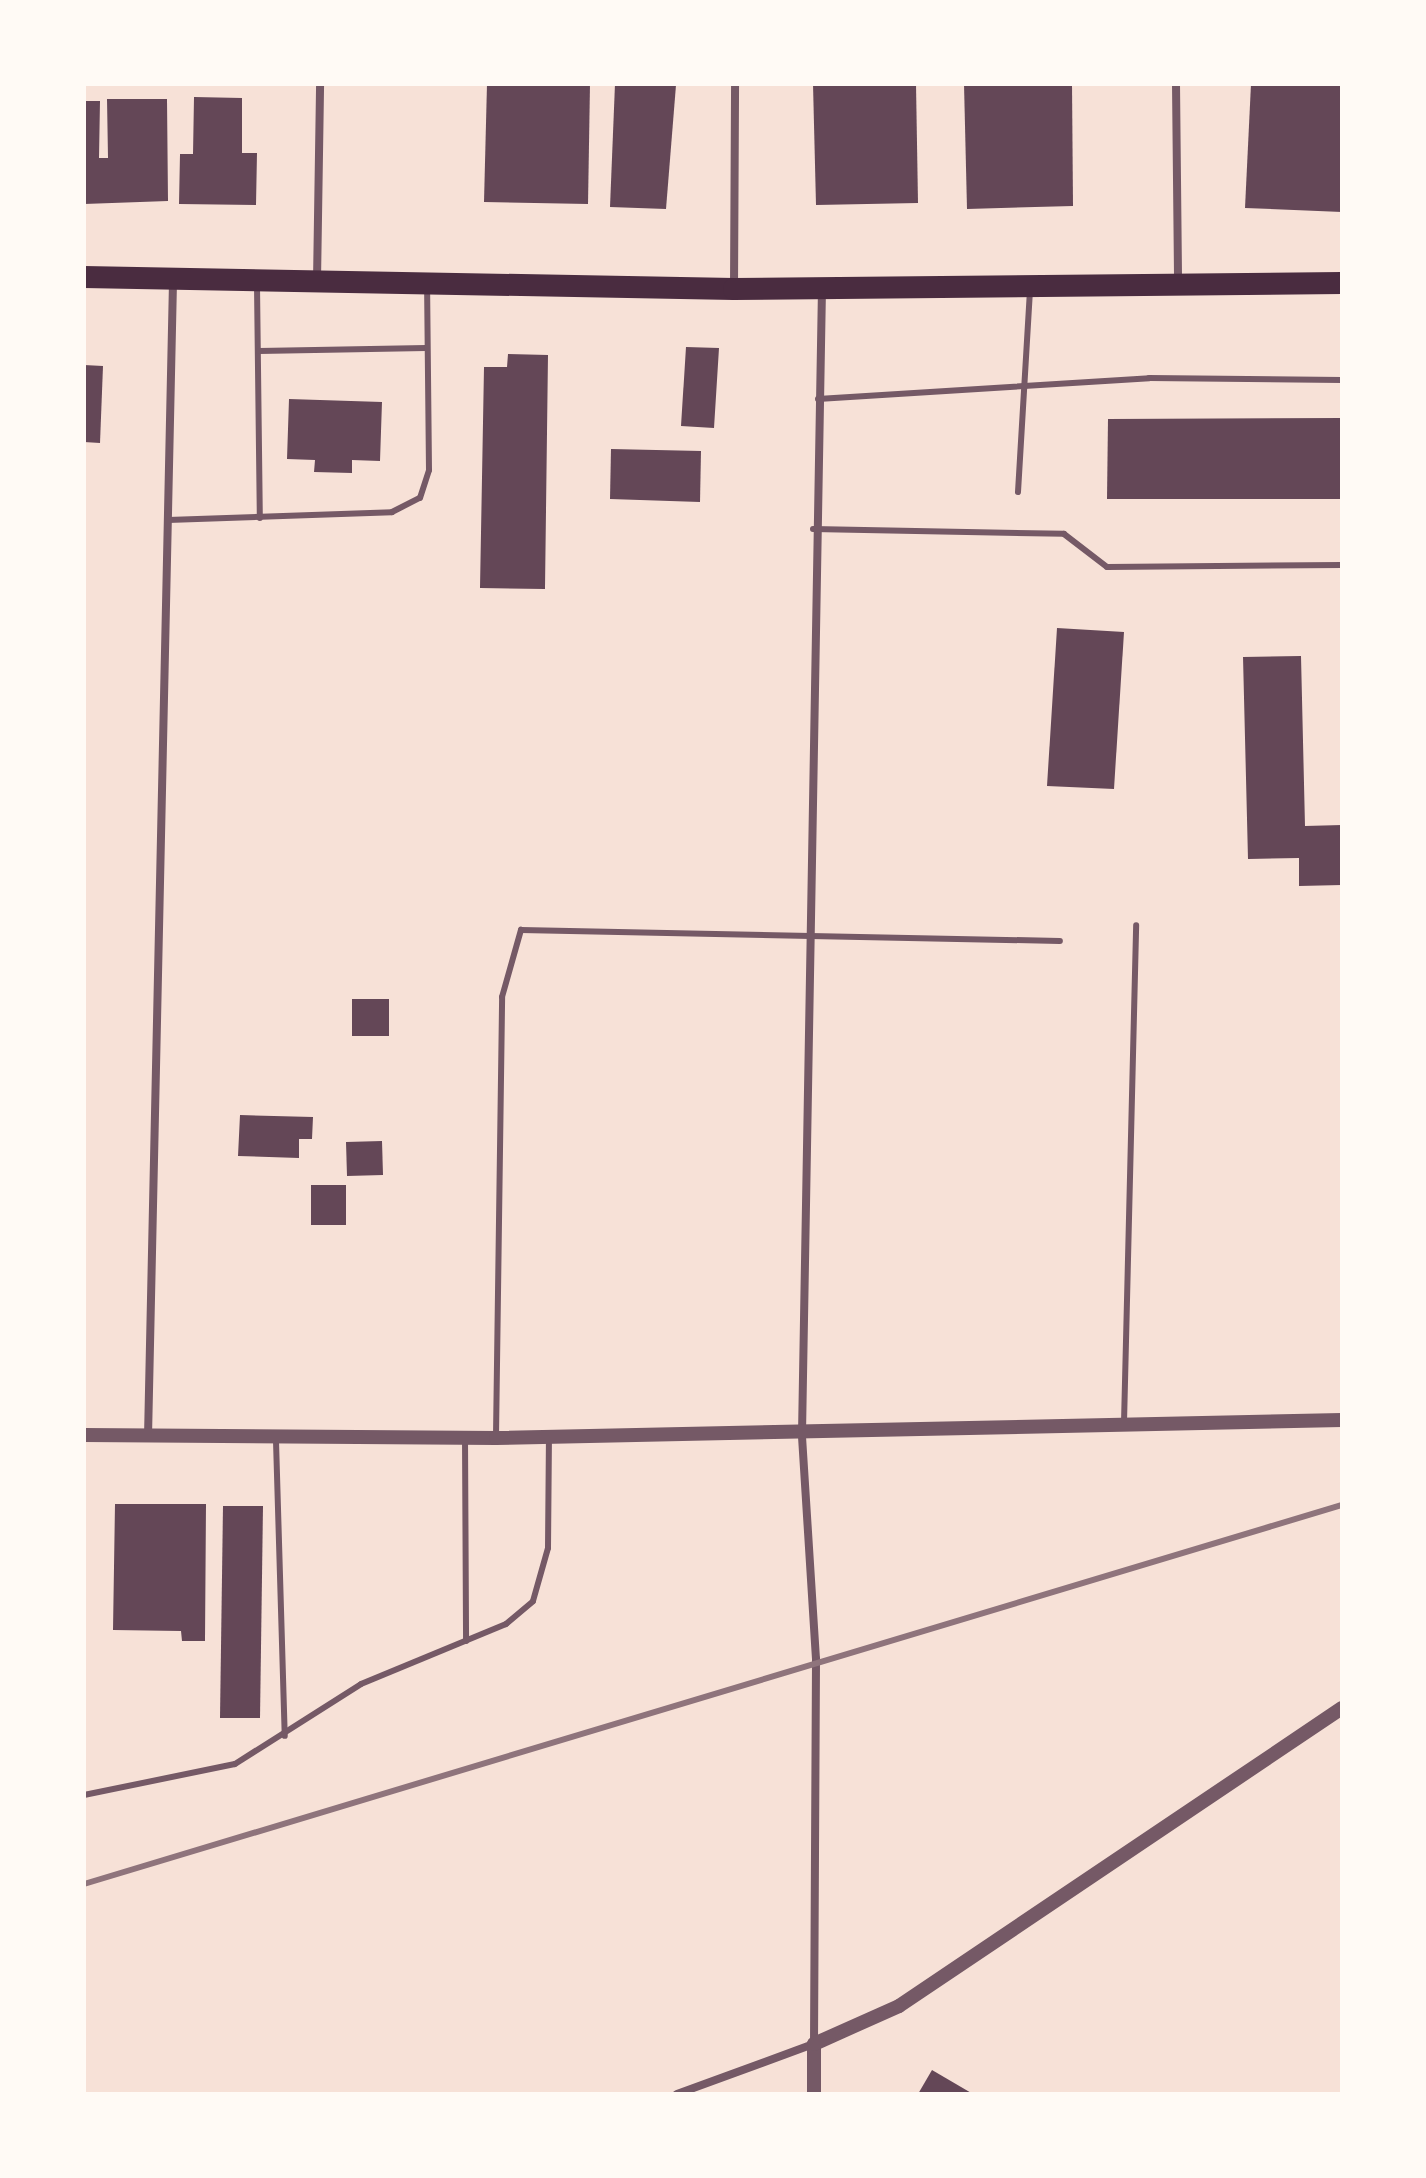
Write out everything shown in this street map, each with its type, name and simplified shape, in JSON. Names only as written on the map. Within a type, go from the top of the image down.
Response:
[{"type":"highway","points":[[84,277],[734,289],[1342,283]]},
{"type":"street","points":[[317,282],[320,84]]},
{"type":"street","points":[[734,289],[735,84]]},
{"type":"street","points":[[1176,84],[1178,287]]},
{"type":"street","points":[[148,1437],[173,279]]},
{"type":"street","points":[[814,2094],[816,1659],[802,1434],[813,529],[822,289]]},
{"type":"street","points":[[84,1435],[276,1441],[802,1434],[1342,1420]]},
{"type":"street","points":[[677,2094],[814,2044],[899,2006],[1342,1708]]},
{"type":"lane","points":[[257,281],[260,518]]},
{"type":"lane","points":[[168,520],[392,512],[420,498],[429,470],[427,284]]},
{"type":"lane","points":[[1018,492],[1030,288]]},
{"type":"lane","points":[[259,351],[426,348]]},
{"type":"lane","points":[[818,399],[1025,390],[1149,378],[1342,380]]},
{"type":"lane","points":[[813,529],[1064,534],[1107,567],[1342,565]]},
{"type":"lane","points":[[1124,1427],[1136,925]]},
{"type":"lane","points":[[496,1438],[502,997],[521,930],[1060,941]]},
{"type":"lane","points":[[84,1795],[235,1764],[285,1736],[361,1684],[506,1624],[533,1601],[548,1548],[549,1437]]},
{"type":"lane","points":[[465,1438],[466,1641]]},
{"type":"lane","points":[[276,1441],[285,1736]]},
{"type":"building","points":[[487,84],[590,84],[588,204],[484,202]]},
{"type":"building","points":[[615,84],[676,85],[666,209],[610,207]]},
{"type":"building","points":[[813,84],[916,84],[918,203],[816,205]]},
{"type":"building","points":[[964,84],[1072,84],[1073,206],[967,209]]},
{"type":"building","points":[[1251,84],[1342,84],[1342,212],[1245,208]]},
{"type":"building","points":[[194,97],[242,98],[242,153],[257,153],[256,205],[179,204],[180,154],[193,154]]},
{"type":"building","points":[[107,99],[167,99],[168,201],[84,204],[84,101],[100,101],[99,158],[108,158]]},
{"type":"building","points":[[686,347],[719,348],[714,428],[681,426]]},
{"type":"building","points":[[508,354],[548,355],[545,589],[480,588],[484,367],[507,367]]},
{"type":"building","points":[[84,365],[103,366],[100,443],[84,442]]},
{"type":"building","points":[[289,399],[382,402],[380,461],[352,460],[352,473],[314,472],[315,460],[287,459]]},
{"type":"building","points":[[1342,418],[1342,499],[1107,499],[1108,419]]},
{"type":"building","points":[[611,449],[701,451],[700,502],[610,499]]},
{"type":"building","points":[[1057,628],[1124,632],[1114,789],[1047,786]]},
{"type":"building","points":[[1301,656],[1305,826],[1342,825],[1342,885],[1299,886],[1299,858],[1248,859],[1243,657]]},
{"type":"building","points":[[352,999],[389,999],[389,1036],[352,1036]]},
{"type":"building","points":[[240,1115],[313,1117],[312,1139],[299,1139],[299,1158],[238,1156]]},
{"type":"building","points":[[382,1141],[383,1175],[347,1176],[346,1142]]},
{"type":"building","points":[[311,1185],[346,1185],[346,1225],[311,1225]]},
{"type":"building","points":[[115,1504],[206,1504],[205,1641],[182,1641],[181,1631],[113,1630]]},
{"type":"building","points":[[223,1506],[263,1506],[260,1718],[220,1718]]},
{"type":"building","points":[[932,2070],[973,2094],[918,2094]]},
{"type":"railway","points":[[84,1884],[1342,1505]]}]
